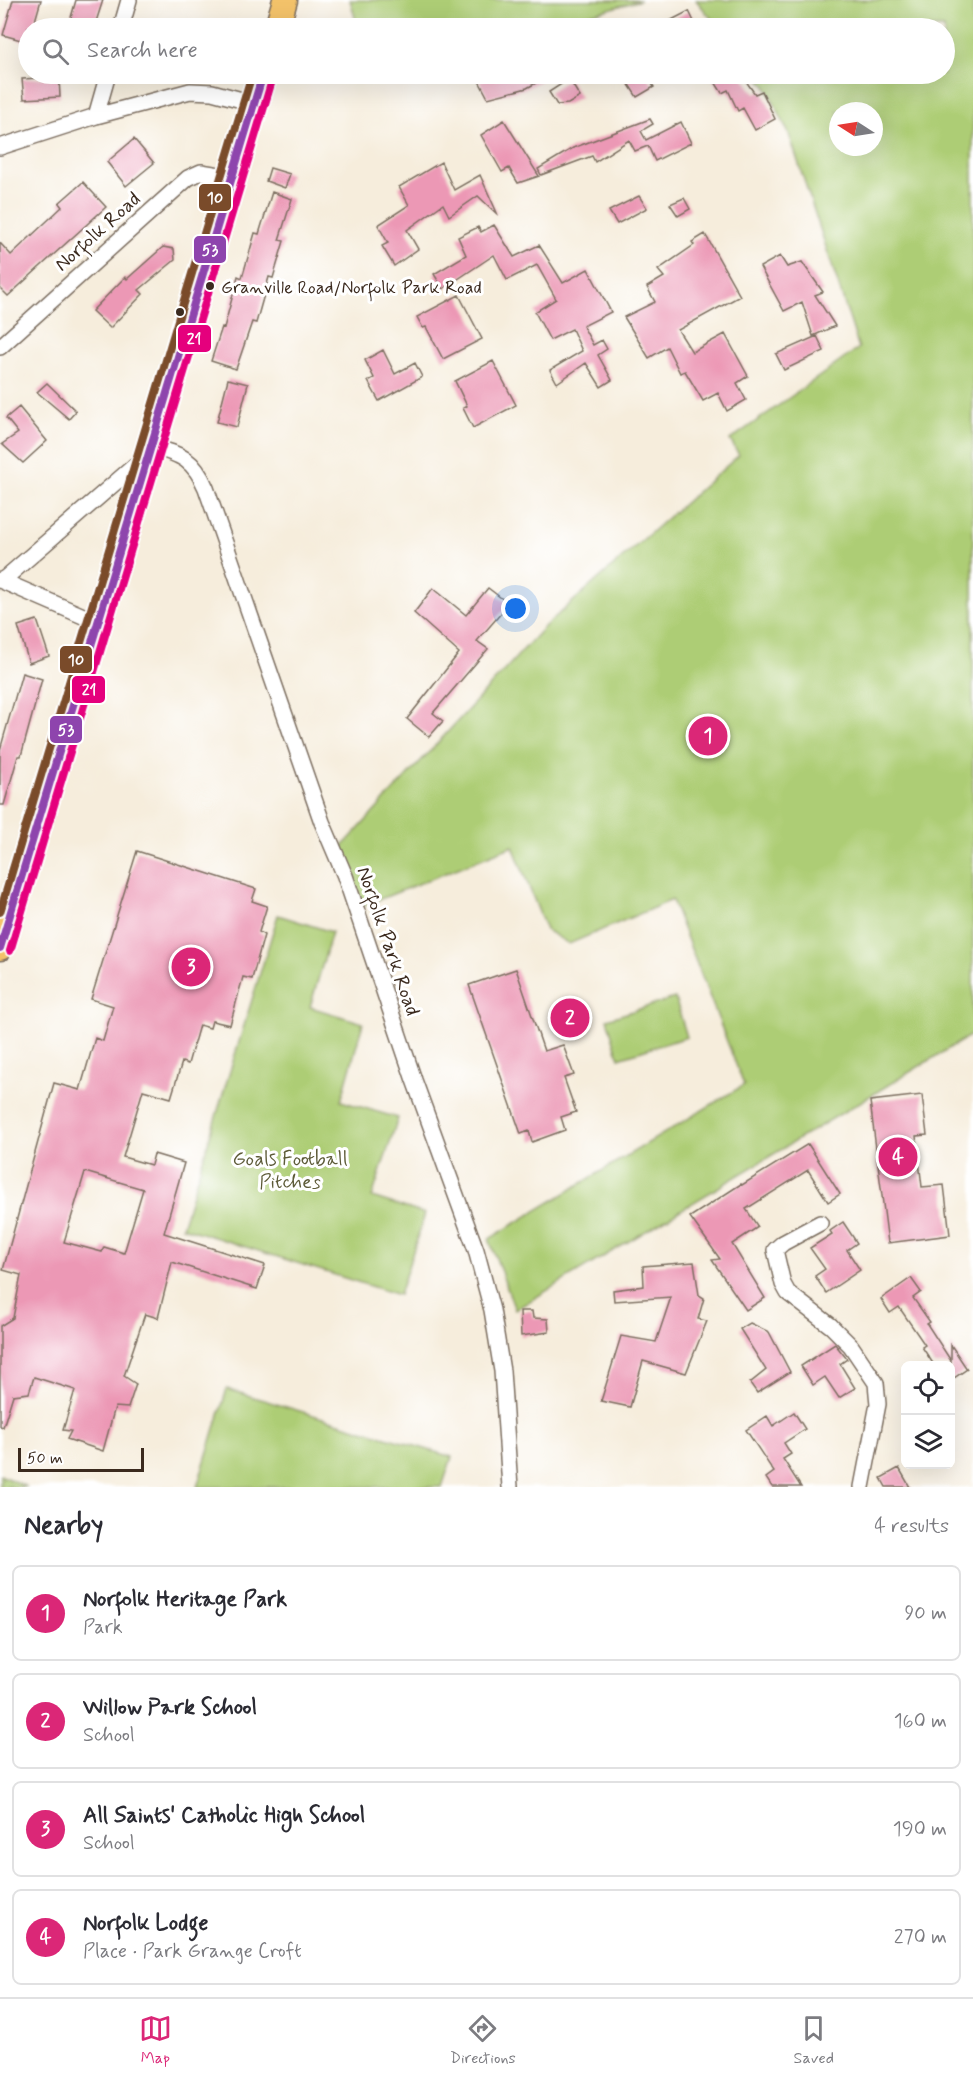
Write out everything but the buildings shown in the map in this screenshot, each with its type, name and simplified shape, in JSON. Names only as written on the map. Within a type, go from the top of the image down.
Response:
[{"type":"main road","points":[[280,18],[285,0]]},
{"type":"main road","points":[[0,948],[260,84]]},
{"type":"street","points":[[124,18],[129,0]]},
{"type":"street","points":[[96,116],[105,84]]},
{"type":"street","points":[[0,147],[96,116],[190,92],[212,92],[253,103]]},
{"type":"street","name":"Norfolk Road","points":[[0,347],[193,174],[201,172],[232,177]]},
{"type":"street","points":[[97,622],[1,581],[150,450]]},
{"type":"street","name":"Norfolk Park Road","points":[[150,450],[187,459],[201,476],[322,822],[345,876],[369,950],[476,1250],[492,1310],[502,1371],[510,1487]]},
{"type":"street","points":[[819,1223],[775,1250],[783,1284],[788,1293],[831,1326],[851,1346],[876,1383],[878,1404],[862,1487]]},
{"type":"green space","points":[[350,0],[641,0],[577,18],[355,18]]},
{"type":"green space","points":[[696,0],[973,0],[973,1034],[515,1310],[489,1239],[744,1085],[672,900],[569,944],[546,930],[513,846],[363,906],[340,849],[545,626],[739,455],[730,440],[859,348],[789,134],[764,84],[955,84],[955,18],[711,18]]},
{"type":"green space","name":"Goals Football Pitches","points":[[278,915],[332,932],[310,1007],[363,1023],[341,1101],[398,1118],[372,1197],[425,1214],[399,1295],[182,1227]]},
{"type":"green space","points":[[675,998],[687,1037],[619,1058],[607,1019]]},
{"type":"green space","points":[[227,1389],[452,1457],[442,1487],[197,1487]]},
{"type":"green space","points":[[0,1475],[27,1487],[0,1487]]},
{"type":"transit line","name":"10","points":[[0,912],[249,84]]},
{"type":"transit line","name":"53","points":[[0,948],[260,84]]},
{"type":"transit line","name":"21","points":[[10,951],[271,84]]},
{"type":"place","name":"Granville Road/Norfolk Park Road","points":[[210,286]]},
{"type":"place","name":"Norfolk Heritage Park","points":[[708,736]]},
{"type":"place","name":"All Saints' Catholic High School","points":[[191,967]]},
{"type":"place","name":"Willow Park School","points":[[570,1018]]},
{"type":"place","name":"Norfolk Lodge","points":[[898,1157]]}]
